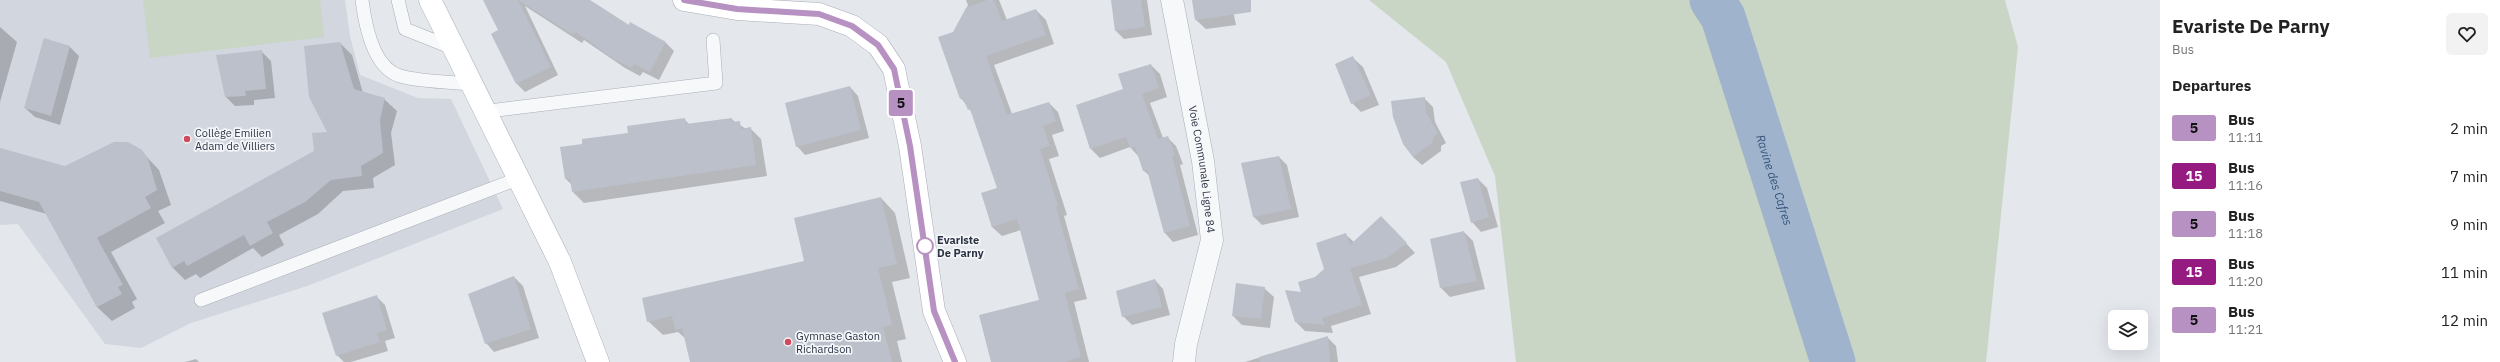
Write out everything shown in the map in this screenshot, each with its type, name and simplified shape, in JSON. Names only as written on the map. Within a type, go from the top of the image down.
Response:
[{"type":"main road","points":[[430,0],[474,84],[560,262],[598,362]]},
{"type":"main road","points":[[684,0],[743,4],[819,14],[852,26],[878,45],[894,69],[910,146],[934,311],[955,362]]},
{"type":"street","name":"Voie Communale Ligne 84","points":[[1172,0],[1203,161],[1212,240],[1186,344],[1184,362]]},
{"type":"lane","points":[[362,0],[365,22],[379,60],[399,76],[474,84]]},
{"type":"lane","points":[[398,0],[405,29],[455,50]]},
{"type":"lane","points":[[489,115],[497,110],[716,83],[713,40]]},
{"type":"lane","points":[[201,300],[520,178]]},
{"type":"shaded area","points":[[0,0],[345,0],[350,36],[360,75],[418,98],[451,99],[503,209],[310,285],[191,323],[141,348],[105,344],[18,224],[0,225]]},
{"type":"green space","points":[[143,0],[320,0],[324,37],[150,58]]},
{"type":"green space","points":[[1369,0],[2005,0],[2018,47],[1986,362],[1516,362],[1495,176],[1446,62]]},
{"type":"building","points":[[483,0],[518,0],[551,67],[516,84],[491,34],[498,30]]},
{"type":"building","points":[[518,0],[590,0],[629,25],[630,22],[666,42],[650,72],[634,64],[632,68],[615,60],[576,32],[573,35]]},
{"type":"building","points":[[987,0],[994,0],[1002,21],[1036,9],[1046,35],[986,56],[1007,115],[1049,102],[1056,121],[1043,126],[1050,146],[1040,149],[1058,206],[1056,207],[1079,289],[1065,293],[1081,357],[1065,362],[991,362],[979,315],[1039,300],[1017,219],[992,227],[981,193],[997,188],[970,109],[968,110],[963,98],[960,99],[938,37],[953,32],[966,8]]},
{"type":"building","points":[[1111,0],[1141,0],[1145,27],[1115,31]]},
{"type":"building","points":[[1192,0],[1251,0],[1251,12],[1195,20]]},
{"type":"building","points":[[44,38],[70,46],[51,116],[24,108]]},
{"type":"building","points":[[340,42],[354,89],[385,98],[380,120],[383,153],[361,166],[362,176],[331,180],[305,202],[267,222],[273,233],[250,246],[244,235],[187,266],[184,261],[172,268],[156,238],[314,151],[312,133],[327,132],[309,97],[304,46]]},
{"type":"building","points":[[262,50],[266,89],[245,91],[246,96],[225,97],[216,55]]},
{"type":"building","points":[[1353,56],[1371,95],[1351,104],[1335,64]]},
{"type":"building","points":[[1151,64],[1159,88],[1142,94],[1158,139],[1168,136],[1175,155],[1172,156],[1190,226],[1164,233],[1147,170],[1143,171],[1135,147],[1130,148],[1126,137],[1090,149],[1076,105],[1123,89],[1118,74]]},
{"type":"building","points":[[850,86],[861,130],[796,147],[785,103]]},
{"type":"building","points":[[1425,97],[1426,112],[1438,133],[1433,138],[1433,142],[1413,157],[1403,144],[1393,117],[1391,101]]},
{"type":"building","points":[[685,118],[686,124],[732,118],[733,122],[740,121],[741,129],[751,127],[756,165],[572,192],[570,179],[565,179],[560,147],[582,144],[582,139],[628,133],[627,126]]},
{"type":"building","points":[[114,142],[128,142],[142,150],[148,159],[157,190],[145,197],[151,208],[97,238],[123,285],[118,287],[122,294],[97,307],[39,202],[0,191],[0,148],[65,166]]},
{"type":"building","points":[[1279,156],[1291,209],[1253,217],[1241,163]]},
{"type":"building","points":[[1478,178],[1489,217],[1471,223],[1460,182]]},
{"type":"building","points":[[881,197],[897,264],[878,268],[892,325],[883,327],[892,362],[690,362],[682,328],[675,330],[672,316],[647,322],[642,298],[804,261],[794,218]]},
{"type":"building","points":[[1381,216],[1407,243],[1387,258],[1350,268],[1362,305],[1322,318],[1325,325],[1295,322],[1285,290],[1301,292],[1298,282],[1315,277],[1324,269],[1316,243],[1346,233],[1350,245]]},
{"type":"building","points":[[1464,231],[1477,281],[1440,288],[1430,239]]},
{"type":"building","points":[[514,276],[531,329],[485,344],[468,294]]},
{"type":"building","points":[[1155,279],[1162,307],[1122,317],[1116,291]]},
{"type":"building","points":[[1236,283],[1265,287],[1261,319],[1232,316]]},
{"type":"building","points":[[377,295],[387,330],[377,333],[380,342],[336,356],[322,313]]},
{"type":"building","points":[[1328,336],[1330,362],[1260,362],[1259,357]]},
{"type":"waterway","name":"Ravine des Cafres","points":[[1712,0],[1723,17],[1833,362]]},
{"type":"bus line","name":"5","points":[[684,0],[737,9],[819,14],[852,26],[878,45],[894,69],[910,146],[934,311],[955,362]]},
{"type":"place","name":"Collège Emilien Adam de Villiers","points":[[187,139]]},
{"type":"place","name":"Evariste De Parny","points":[[925,246]]},
{"type":"place","name":"Gymnase Gaston Richardson","points":[[788,342]]}]
